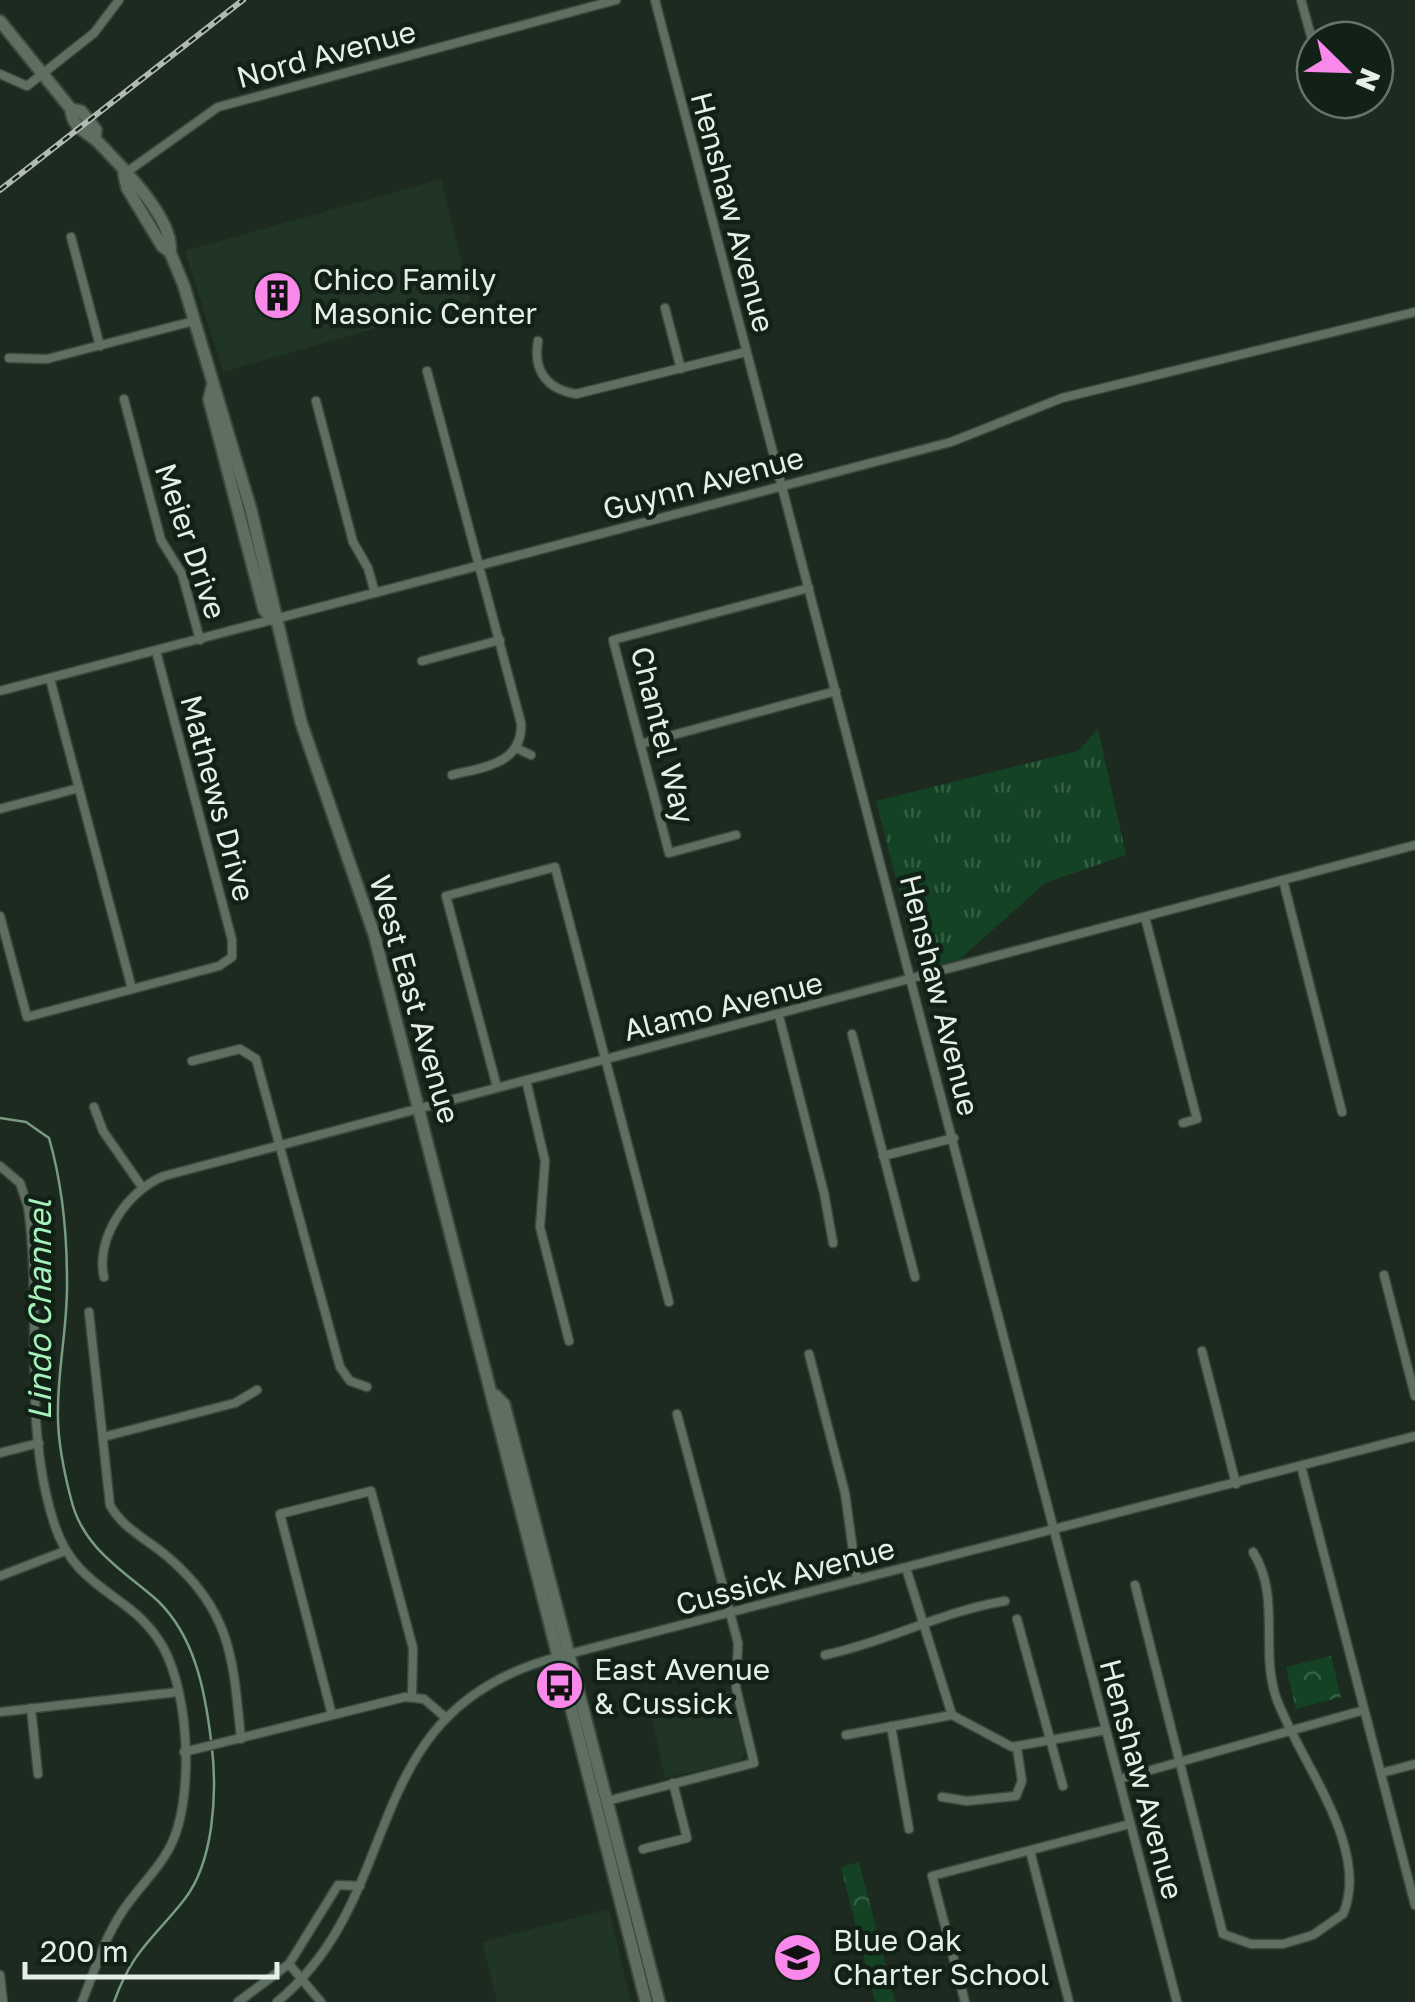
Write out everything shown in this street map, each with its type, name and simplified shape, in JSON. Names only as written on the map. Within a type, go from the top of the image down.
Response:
[{"type":"main road","name":"West East Avenue","points":[[0,21],[71,108],[81,111],[96,130],[95,138],[124,174],[162,246],[170,252],[194,321],[212,387],[209,399],[264,610],[274,620],[304,734],[368,911],[495,1395],[492,1408],[607,1800],[659,2002]]},
{"type":"main road","name":"West East Avenue","points":[[563,1656],[646,2002]]},
{"type":"street","points":[[0,74],[27,86],[94,33],[118,0]]},
{"type":"street","name":"Nord Avenue","points":[[124,174],[218,107],[616,0]]},
{"type":"street","name":"Henshaw Avenue","points":[[655,0],[1177,2002]]},
{"type":"street","points":[[71,237],[100,346]]},
{"type":"street","points":[[665,308],[681,369]]},
{"type":"street","name":"Guynn Avenue","points":[[0,691],[950,442],[1062,398],[1415,312]]},
{"type":"street","points":[[9,358],[47,359],[194,321]]},
{"type":"street","points":[[538,341],[538,370],[548,382],[569,393],[591,392],[746,352]]},
{"type":"street","points":[[426,372],[521,723],[516,748],[500,762],[452,775]]},
{"type":"street","name":"Meier Drive","points":[[124,399],[161,540],[182,574],[200,640]]},
{"type":"street","points":[[316,401],[353,542],[368,568],[375,593]]},
{"type":"street","name":"Chantel Way","points":[[736,836],[669,853],[613,640],[809,588]]},
{"type":"street","points":[[422,661],[500,640]]},
{"type":"street","name":"Mathews Drive","points":[[132,989],[219,966],[232,957],[234,946],[156,651]]},
{"type":"street","points":[[0,916],[27,1018],[132,989],[50,679]]},
{"type":"street","points":[[640,744],[836,691]]},
{"type":"street","points":[[516,748],[531,755]]},
{"type":"street","points":[[0,808],[79,788]]},
{"type":"street","name":"Alamo Avenue","points":[[142,1187],[164,1176],[1415,845]]},
{"type":"street","points":[[497,1088],[446,896],[555,867],[669,1302]]},
{"type":"street","points":[[1283,880],[1342,1112]]},
{"type":"street","points":[[1145,917],[1197,1118],[1184,1123]]},
{"type":"street","points":[[779,1016],[824,1193],[832,1243]]},
{"type":"street","points":[[852,1034],[914,1277]]},
{"type":"street","points":[[192,1061],[240,1049],[254,1055],[340,1367],[350,1382],[368,1387]]},
{"type":"street","points":[[526,1080],[546,1162],[540,1227],[569,1341]]},
{"type":"street","points":[[94,1107],[103,1131],[142,1187],[113,1228],[102,1260],[104,1277]]},
{"type":"street","points":[[883,1156],[954,1138]]},
{"type":"street","points":[[0,1166],[20,1183],[28,1207],[39,1442],[50,1508],[64,1552],[96,1588],[156,1634],[171,1662],[184,1752],[182,1808],[173,1840],[120,1915],[82,2002]]},
{"type":"street","points":[[1384,1275],[1415,1396]]},
{"type":"street","points":[[89,1312],[112,1510],[177,1565],[226,1631],[241,1738]]},
{"type":"street","points":[[1202,1351],[1236,1484]]},
{"type":"street","points":[[809,1354],[845,1494],[858,1580]]},
{"type":"street","points":[[104,1436],[236,1402],[257,1390]]},
{"type":"street","points":[[607,1800],[754,1763],[737,1697],[739,1650],[678,1414]]},
{"type":"street","name":"Cussick Avenue","points":[[277,2002],[302,1979],[337,1934],[402,1777],[444,1717],[495,1680],[563,1656],[1415,1436]]},
{"type":"street","points":[[0,1453],[39,1442]]},
{"type":"street","points":[[1301,1466],[1415,1904]]},
{"type":"street","points":[[332,1716],[280,1514],[371,1490],[412,1648],[412,1696]]},
{"type":"street","points":[[0,1576],[64,1552]]},
{"type":"street","points":[[1135,1586],[1222,1934],[1263,1946],[1304,1940],[1343,1914],[1347,1876],[1328,1799],[1290,1731],[1274,1690],[1268,1600],[1252,1552]]},
{"type":"street","points":[[906,1568],[952,1715]]},
{"type":"street","points":[[825,1654],[967,1608],[1005,1600]]},
{"type":"street","points":[[1017,1619],[1064,1786]]},
{"type":"street","points":[[0,1712],[178,1692]]},
{"type":"street","points":[[184,1752],[412,1696],[428,1702],[444,1717]]},
{"type":"street","points":[[32,1708],[38,1774]]},
{"type":"street","points":[[1118,1780],[1364,1710]]},
{"type":"street","points":[[846,1735],[952,1715],[996,1742],[1017,1748],[1106,1730]]},
{"type":"street","points":[[891,1726],[909,1828]]},
{"type":"street","points":[[942,1797],[967,1801],[1016,1796],[1022,1781],[1017,1748]]},
{"type":"street","points":[[1381,1773],[1415,1764]]},
{"type":"street","points":[[643,1849],[687,1838],[673,1784]]},
{"type":"street","points":[[965,2002],[932,1876],[1130,1824]]},
{"type":"street","points":[[1030,1851],[1069,2002]]},
{"type":"street","points":[[1404,1861],[1415,1858]]},
{"type":"street","points":[[238,2002],[289,1964],[338,1885],[360,1886]]},
{"type":"street","points":[[289,1964],[320,2002]]},
{"type":"street","points":[[0,1975],[3,2002]]},
{"type":"shaded area","points":[[441,179],[471,301],[223,372],[185,251]]},
{"type":"shaded area","points":[[730,1690],[745,1752],[739,1762],[665,1778],[650,1711]]},
{"type":"shaded area","points":[[609,1909],[631,2002],[497,2002],[482,1942]]},
{"type":"green space","points":[[1098,729],[1126,855],[1045,883],[960,959],[919,970],[876,801],[1078,751]]},
{"type":"green space","points":[[1331,1656],[1341,1697],[1296,1709],[1286,1667]]},
{"type":"green space","points":[[859,1862],[895,2002],[875,2002],[841,1867]]},
{"type":"waterway","name":"Lindo Channel","points":[[0,1118],[26,1122],[49,1138],[57,1173],[67,1281],[58,1393],[59,1432],[71,1499],[95,1545],[158,1601],[181,1631],[201,1684],[211,1740]]},
{"type":"waterway","name":"Lindo Channel","points":[[114,2002],[136,1958],[184,1900],[202,1867],[213,1806],[212,1748]]},
{"type":"railway","points":[[0,190],[243,0]]},
{"type":"place","name":"Chico Family Masonic Center","points":[[278,296]]},
{"type":"place","name":"East Avenue & Cussick","points":[[559,1686]]},
{"type":"place","name":"Blue Oak Charter School","points":[[798,1957]]}]
